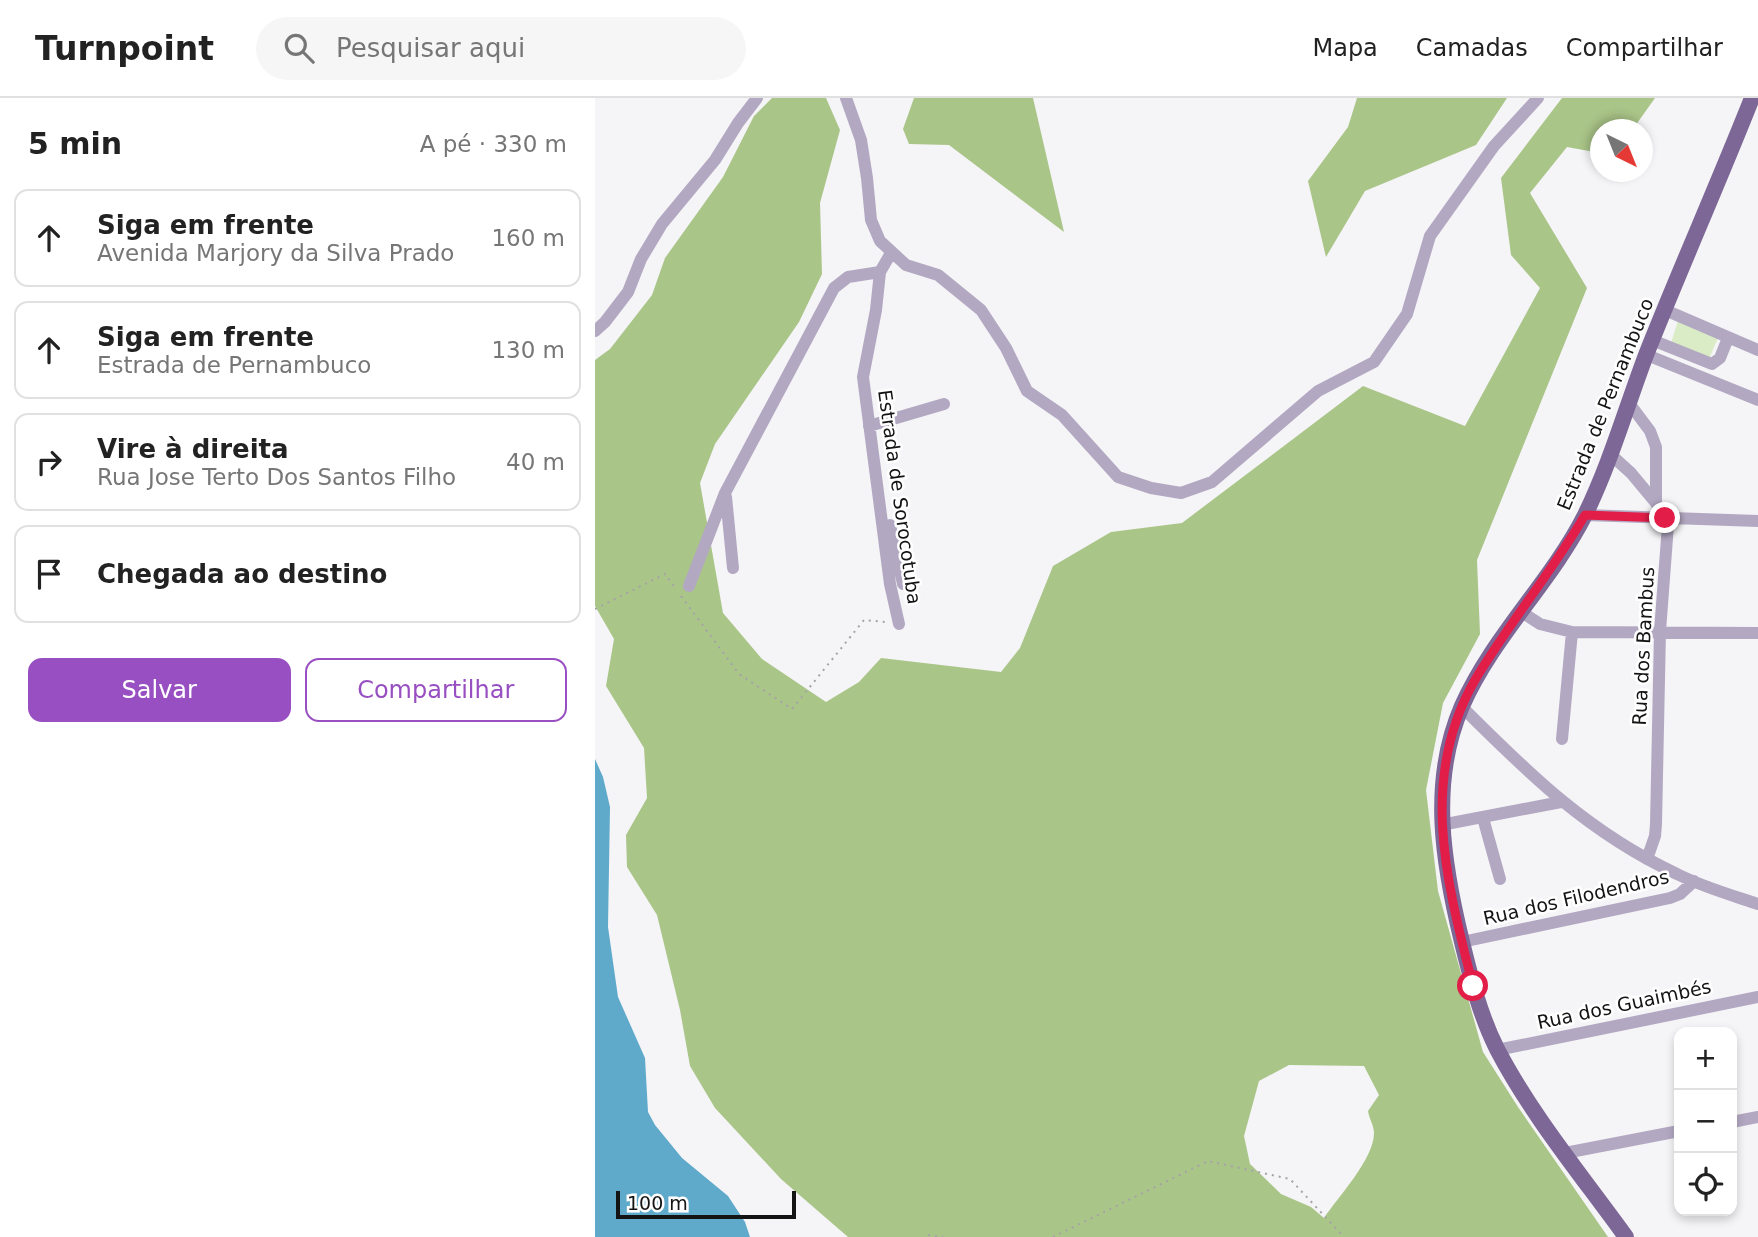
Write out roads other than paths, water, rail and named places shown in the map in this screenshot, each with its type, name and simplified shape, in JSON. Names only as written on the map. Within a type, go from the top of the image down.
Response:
[{"type":"main road","name":"Estrada de Pernambuco","points":[[1626,1237],[1523,1094],[1497,1050],[1483,1018],[1449,882],[1441,825],[1445,764],[1462,707],[1483,667],[1561,555],[1585,515],[1611,454],[1650,347],[1752,98]]},
{"type":"street","points":[[595,331],[628,292],[641,259],[662,224],[715,160],[757,98]]},
{"type":"street","points":[[846,98],[860,140],[871,220],[880,242],[907,265],[939,275],[981,310],[1006,348],[1027,391],[1062,415],[1118,477],[1151,488],[1181,493],[1212,482],[1318,391],[1374,362],[1407,314],[1430,236],[1493,146],[1538,98]]},
{"type":"street","name":"Estrada de Sorocotuba","points":[[891,253],[880,272],[876,310],[863,377],[869,426],[897,577],[899,624]]},
{"type":"street","points":[[689,586],[726,493],[834,288],[848,277],[880,272]]},
{"type":"street","points":[[1665,310],[1758,349]]},
{"type":"street","points":[[1650,347],[1712,364],[1720,358],[1728,338]]},
{"type":"street","points":[[1650,347],[1758,400]]},
{"type":"street","points":[[1629,403],[1650,431],[1656,447],[1656,503]]},
{"type":"street","points":[[869,426],[944,404]]},
{"type":"street","name":"Rua dos Bambus","points":[[1611,454],[1656,503],[1665,518],[1668,533],[1660,631],[1656,824],[1647,859]]},
{"type":"street","points":[[726,493],[733,568]]},
{"type":"street","points":[[1585,515],[1758,521]]},
{"type":"street","points":[[888,518],[897,577]]},
{"type":"street","points":[[1520,611],[1540,624],[1572,632],[1758,633]]},
{"type":"street","points":[[1562,739],[1572,632]]},
{"type":"street","points":[[1462,707],[1561,802],[1610,837],[1647,859],[1694,881],[1758,904]]},
{"type":"street","points":[[1441,825],[1561,802]]},
{"type":"street","points":[[1483,818],[1500,879]]},
{"type":"street","name":"Rua dos Filodendros","points":[[1462,942],[1670,898],[1680,894],[1694,881]]},
{"type":"street","name":"Rua dos Guaimbés","points":[[1497,1050],[1758,997]]},
{"type":"street","points":[[1737,1121],[1758,1117]]},
{"type":"street","points":[[1565,1153],[1674,1132]]},
{"type":"water","points":[[595,759],[603,777],[610,807],[608,927],[618,997],[645,1058],[648,1112],[682,1158],[728,1196],[745,1222],[750,1237],[595,1237]]}]
